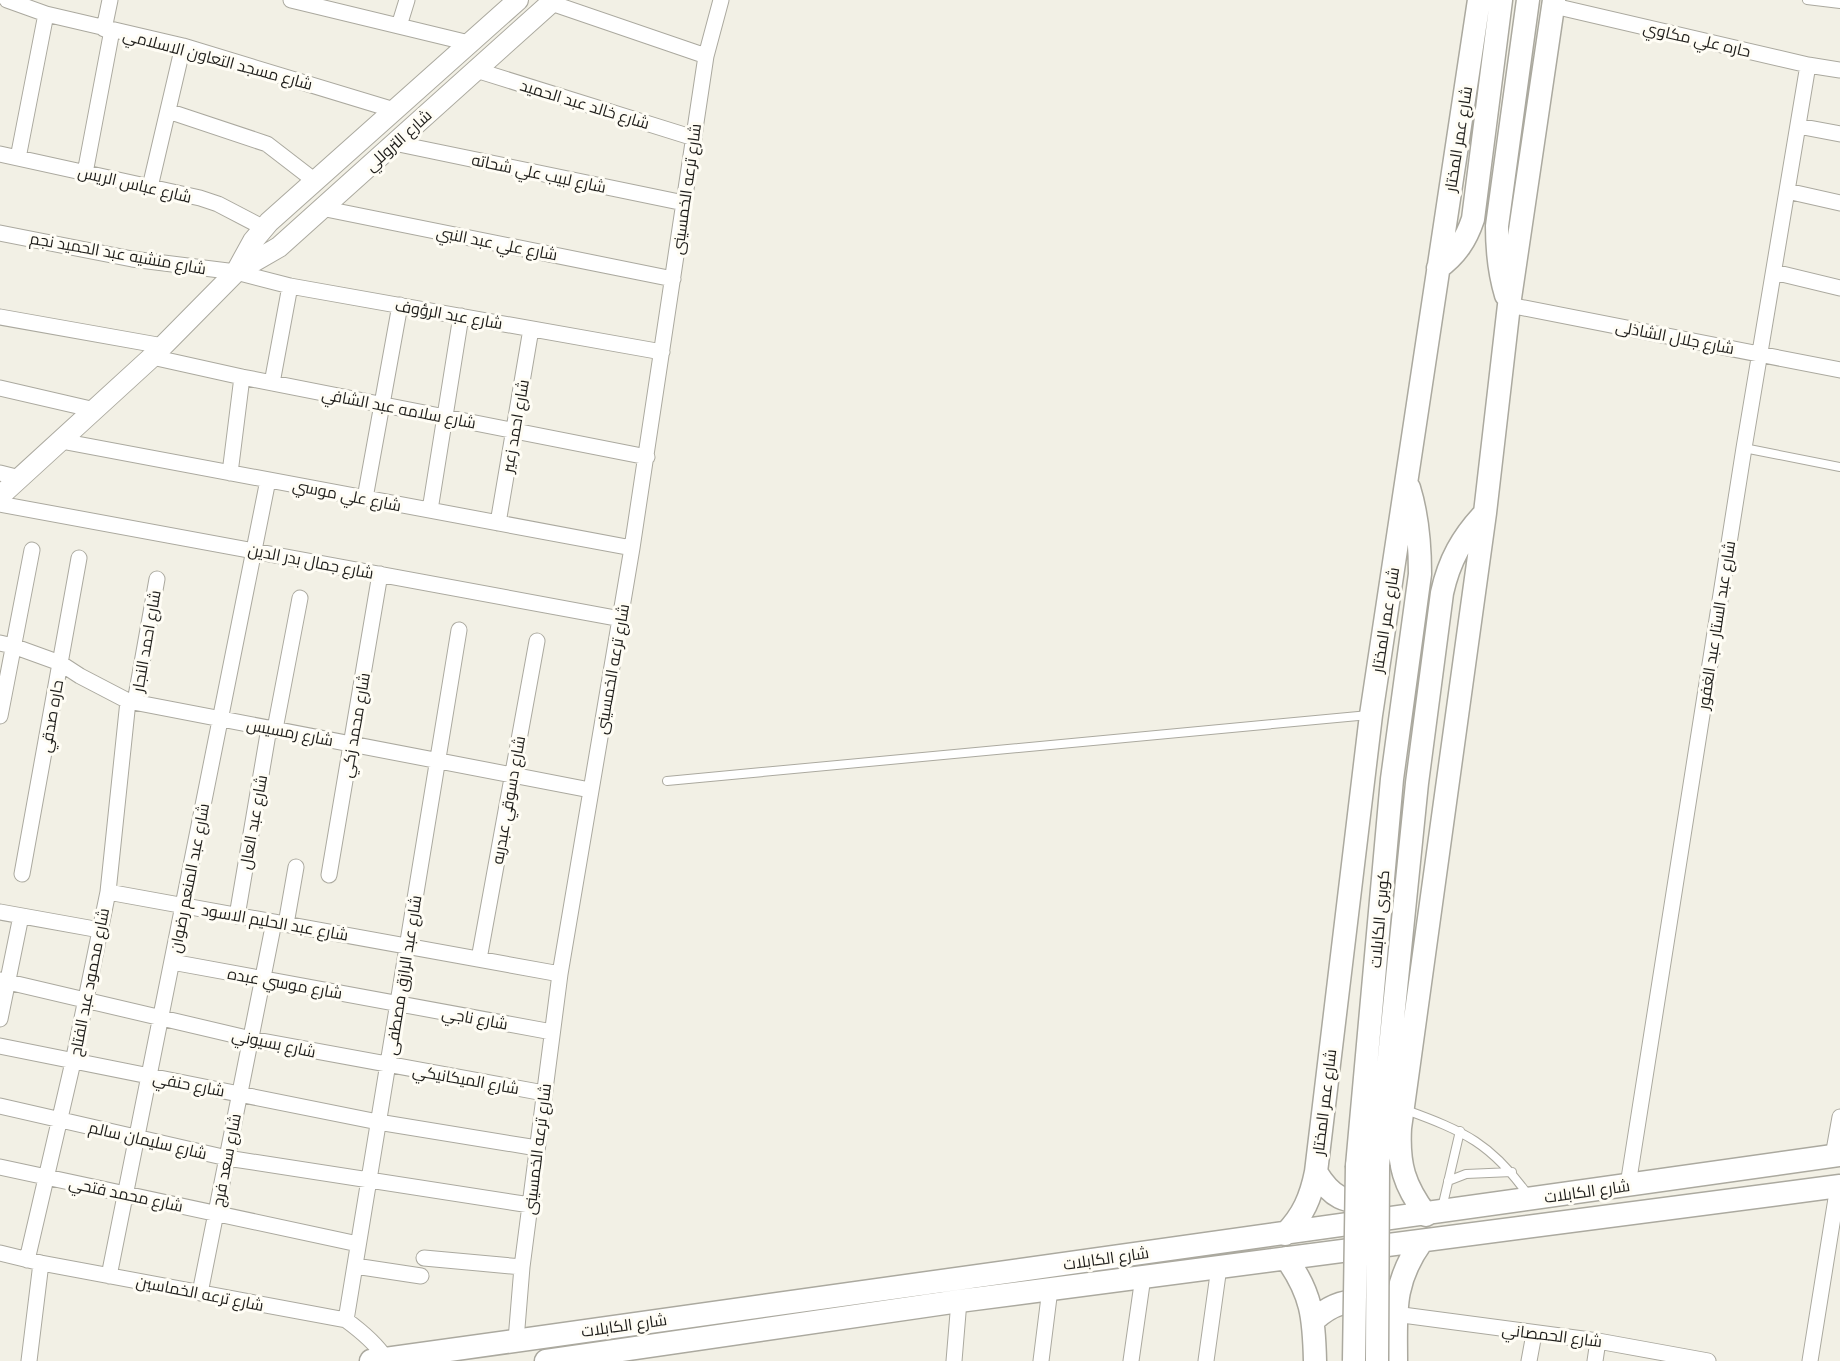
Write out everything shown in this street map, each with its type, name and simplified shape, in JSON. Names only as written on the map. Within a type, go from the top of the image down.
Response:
[{"type":"main road","name":"شارع عمر المختار","points":[[1285,1234],[1294,1225],[1307,1204],[1316,1172],[1371,715],[1479,0]]},
{"type":"main road","points":[[1438,268],[1457,252],[1464,242],[1473,219],[1501,0]]},
{"type":"main road","points":[[1509,305],[1498,262],[1497,226],[1528,0]]},
{"type":"main road","points":[[1378,1163],[1403,1109],[1485,513],[1509,305],[1554,3]]},
{"type":"main road","name":"كوبرى الكابلات","points":[[1377,1361],[1378,1163],[1392,779],[1420,574],[1420,543],[1416,511],[1406,481]]},
{"type":"main road","name":"كوبرى الكابلات","points":[[1354,1361],[1378,1163],[1417,783],[1442,593],[1456,549],[1464,536],[1485,513]]},
{"type":"main road","name":"شارع الكابلات","points":[[379,1360],[1836,1156]]},
{"type":"main road","points":[[1316,1172],[1327,1189],[1343,1199],[1363,1200],[1382,1193],[1394,1178],[1378,1163]]},
{"type":"main road","points":[[1378,1163],[1409,1188],[1434,1213]]},
{"type":"main road","name":"شارع الكابلات","points":[[553,1360],[645,1354],[959,1301],[1839,1186]]},
{"type":"main road","points":[[1396,1361],[1397,1295],[1414,1252],[1422,1241]]},
{"type":"main road","points":[[1286,1258],[1305,1290],[1314,1320],[1315,1361]]},
{"type":"main road","points":[[1314,1320],[1331,1307],[1353,1301],[1374,1304],[1395,1314]]},
{"type":"street","name":"شارع مسجد التعاون الاسلامي","points":[[7,0],[46,14],[183,46],[394,110]]},
{"type":"street","points":[[85,173],[108,30],[110,0]]},
{"type":"street","points":[[291,0],[334,5],[399,26],[469,43]]},
{"type":"street","points":[[399,26],[407,0]]},
{"type":"street","name":"شارع التروللي","points":[[0,496],[158,352],[236,272],[253,241],[264,228],[518,0]]},
{"type":"street","name":"شارع ترعه الخمسينى","points":[[516,1340],[522,1267],[560,974],[621,619],[706,56],[721,0]]},
{"type":"street","points":[[552,1],[706,56]]},
{"type":"street","name":"شارع التروللي","points":[[236,272],[279,247],[552,1]]},
{"type":"street","name":"حاره علي مكاوي","points":[[1554,3],[1808,65],[1840,70]]},
{"type":"street","points":[[18,158],[46,14]]},
{"type":"street","points":[[150,187],[183,46]]},
{"type":"street","name":"شارع عبد الستار عبد الغفور","points":[[1628,1185],[1744,448],[1808,65]]},
{"type":"street","name":"شارع خالد عبد الحميد","points":[[476,70],[694,138]]},
{"type":"street","points":[[168,111],[267,144],[315,181]]},
{"type":"street","points":[[1798,126],[1840,134]]},
{"type":"street","name":"شارع لبيب علي شحاته","points":[[394,143],[684,202]]},
{"type":"street","name":"شارع عباس الريس","points":[[0,154],[218,204],[264,228]]},
{"type":"street","points":[[1787,191],[1840,203]]},
{"type":"street","name":"شارع علي عبد النبي","points":[[321,208],[673,279]]},
{"type":"street","name":"شارع منشيه عبد الحميد نجم","points":[[0,233],[132,259],[236,272]]},
{"type":"street","name":"شارع عبد الرؤوف","points":[[236,272],[290,286],[662,352]]},
{"type":"street","points":[[1774,272],[1840,288]]},
{"type":"street","points":[[272,383],[290,286]]},
{"type":"street","points":[[365,498],[400,305]]},
{"type":"street","name":"شارع جلال الشاذلى","points":[[1509,305],[1840,370]]},
{"type":"street","name":"شارع سلامه عبد الشافي","points":[[0,316],[158,352],[242,377],[646,457]]},
{"type":"street","points":[[430,510],[461,316]]},
{"type":"street","name":"شارع احمد زعير","points":[[498,523],[531,329]]},
{"type":"street","points":[[230,473],[242,377]]},
{"type":"street","points":[[0,388],[95,410]]},
{"type":"street","name":"شارع علي موسي","points":[[62,441],[632,548]]},
{"type":"street","points":[[0,473],[20,478]]},
{"type":"street","name":"شارع عبد المنعم رضوان","points":[[109,1276],[268,480]]},
{"type":"street","name":"شارع جمال بدر الدين","points":[[0,504],[621,619]]},
{"type":"street","points":[[0,716],[7,645],[32,550]]},
{"type":"street","name":"حاره صدقي","points":[[22,874],[79,558]]},
{"type":"street","name":"شارع محمد زكي","points":[[329,875],[380,574]]},
{"type":"street","name":"شارع احمد النجار","points":[[131,702],[157,579]]},
{"type":"street","name":"شارع عبد العال","points":[[237,916],[272,728],[300,598]]},
{"type":"street","name":"شارع عبد الرازق مصطفى","points":[[346,1320],[459,630]]},
{"type":"street","name":"شارع دسوقي عبدربه","points":[[479,959],[537,641]]},
{"type":"street","name":"شارع رمسيس","points":[[7,645],[60,663],[131,702],[590,790]]},
{"type":"street","name":"شارع محمود عبد الفتاح","points":[[29,1361],[34,1261],[47,1177],[108,892],[131,702]]},
{"type":"street","name":"شارع سعد فرج","points":[[200,1293],[262,979],[296,867]]},
{"type":"street","name":"شارع عبد الحليم الاسود","points":[[108,892],[560,974]]},
{"type":"street","points":[[0,912],[100,930]]},
{"type":"street","points":[[0,1019],[4,981],[21,916]]},
{"type":"street","name":"شارع موسي عبده","points":[[172,962],[398,1004]]},
{"type":"street","name":"شارع بسيوني","points":[[4,981],[251,1039],[388,1065]]},
{"type":"street","name":"شارع ناجي","points":[[398,1004],[552,1032]]},
{"type":"street","name":"شارع حنفي","points":[[0,1046],[378,1122],[537,1148]]},
{"type":"street","name":"شارع الميكانيكي","points":[[388,1065],[544,1093]]},
{"type":"street","name":"شارع سليمان سالم","points":[[0,1106],[227,1158],[530,1205]]},
{"type":"street","points":[[1836,1156],[1840,1117]]},
{"type":"street","name":"شارع محمد فتحي","points":[[0,1167],[358,1244]]},
{"type":"street","points":[[1810,1361],[1839,1186]]},
{"type":"street","name":"شارع ترعه الخماسين","points":[[0,1253],[109,1276],[346,1320],[359,1329],[379,1349],[379,1360]]},
{"type":"street","points":[[424,1258],[522,1267]]},
{"type":"street","points":[[354,1266],[421,1276]]},
{"type":"street","points":[[1206,1361],[1219,1267]]},
{"type":"street","points":[[1131,1361],[1143,1277]]},
{"type":"street","points":[[1041,1361],[1050,1289]]},
{"type":"street","points":[[954,1361],[959,1301]]},
{"type":"street","name":"شارع الحمصاني","points":[[1395,1314],[1598,1341],[1665,1357],[1708,1361]]},
{"type":"street","points":[[1529,1361],[1534,1334]]},
{"type":"street","points":[[1595,1361],[1598,1341]]},
{"type":"lane","points":[[1807,0],[1840,4]]},
{"type":"lane","points":[[1744,448],[1840,467]]},
{"type":"lane","points":[[667,781],[1371,715]]},
{"type":"lane","points":[[1403,1109],[1460,1131],[1488,1149],[1512,1172],[1531,1199]]},
{"type":"lane","points":[[1434,1213],[1448,1181],[1460,1131]]},
{"type":"lane","points":[[1448,1181],[1466,1174],[1512,1172]]}]
